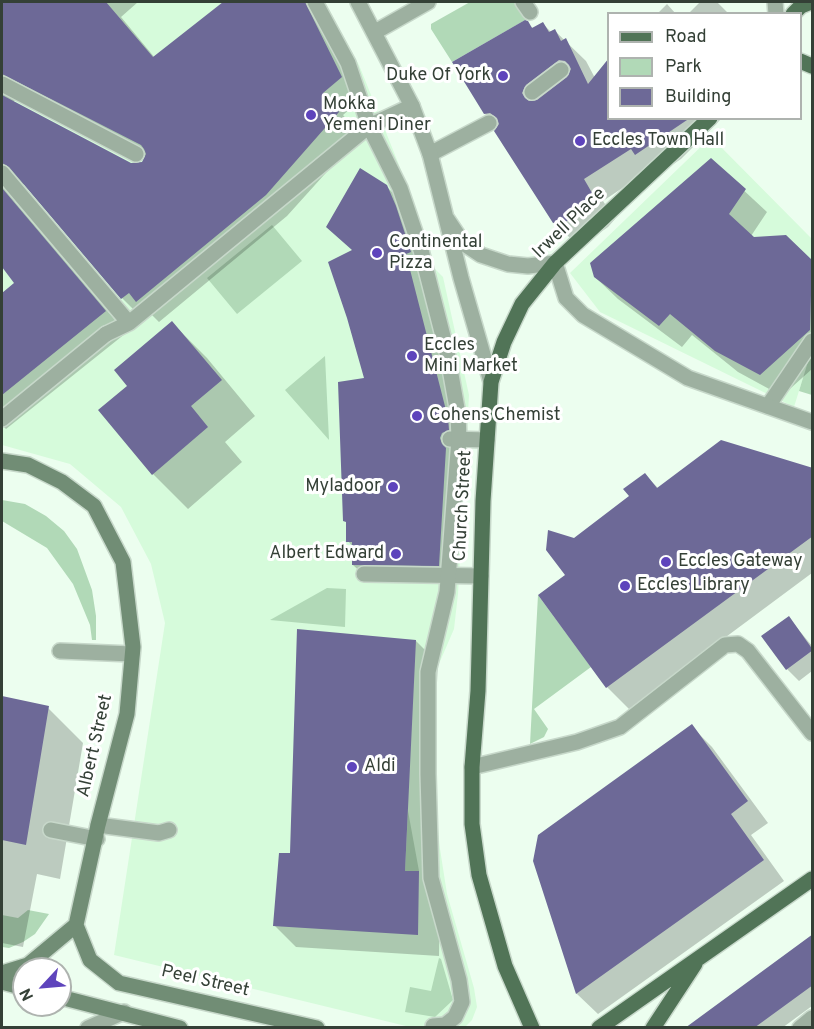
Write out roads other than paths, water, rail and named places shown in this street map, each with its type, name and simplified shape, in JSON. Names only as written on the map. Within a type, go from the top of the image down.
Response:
[{"type":"main road","points":[[795,12],[801,6],[811,2]]},
{"type":"main road","name":"Irwell Place","points":[[491,382],[504,342],[522,303],[555,263],[708,120]]},
{"type":"main road","name":"Church Street","points":[[491,382],[483,501],[478,691],[472,767],[472,824],[479,875],[505,966],[532,1028]]},
{"type":"main road","name":"Albert Street","points":[[2,461],[28,465],[62,482],[94,506],[123,562],[132,654],[127,714],[76,925]]},
{"type":"main road","points":[[599,1028],[813,879]]},
{"type":"main road","points":[[2,973],[28,965],[76,925]]},
{"type":"main road","name":"Peel Street","points":[[76,925],[90,960],[119,983],[317,1028]]},
{"type":"main road","points":[[653,1028],[700,957]]},
{"type":"main road","points":[[72,1000],[180,1028]]},
{"type":"street","points":[[315,2],[348,63],[369,126],[400,188],[421,250],[447,352],[458,414],[447,592],[428,672],[428,774],[431,878],[459,980],[462,1002],[455,1017],[445,1025],[433,1026]]},
{"type":"street","name":"Church Street","points":[[358,2],[412,106],[430,154],[461,278],[491,382]]},
{"type":"street","points":[[375,32],[428,2]]},
{"type":"street","points":[[532,92],[561,70]]},
{"type":"street","points":[[2,84],[136,154]]},
{"type":"street","points":[[2,419],[106,334],[129,323],[290,194],[369,126],[412,106]]},
{"type":"street","points":[[430,154],[489,123]]},
{"type":"street","points":[[2,172],[129,323]]},
{"type":"street","points":[[447,219],[463,243],[481,255],[518,265],[555,263],[566,298],[583,315],[688,378],[813,422]]},
{"type":"street","points":[[768,406],[813,341]]},
{"type":"street","points":[[455,439],[487,440]]},
{"type":"street","points":[[364,574],[481,576]]},
{"type":"street","points":[[472,767],[577,742],[620,727],[725,645],[738,644],[748,651],[813,733]]},
{"type":"street","points":[[60,651],[132,654]]},
{"type":"street","points":[[51,830],[159,833],[169,830]]},
{"type":"street","points":[[88,1028],[124,1012]]},
{"type":"street","points":[[800,1028],[813,1018]]},
{"type":"place","name":"Duke Of York","points":[[503,76]]},
{"type":"place","name":"Mokka Yemeni Diner","points":[[311,115]]},
{"type":"place","name":"Eccles Town Hall","points":[[580,141]]},
{"type":"place","name":"Continental Pizza","points":[[377,253]]},
{"type":"place","name":"Eccles Mini Market","points":[[412,356]]},
{"type":"place","name":"Cohens Chemist","points":[[417,416]]},
{"type":"place","name":"Myladoor","points":[[393,487]]},
{"type":"place","name":"Albert Edward","points":[[396,554]]},
{"type":"place","name":"Eccles Gateway","points":[[666,562]]},
{"type":"place","name":"Eccles Library","points":[[625,586]]},
{"type":"place","name":"Aldi","points":[[352,767]]}]
